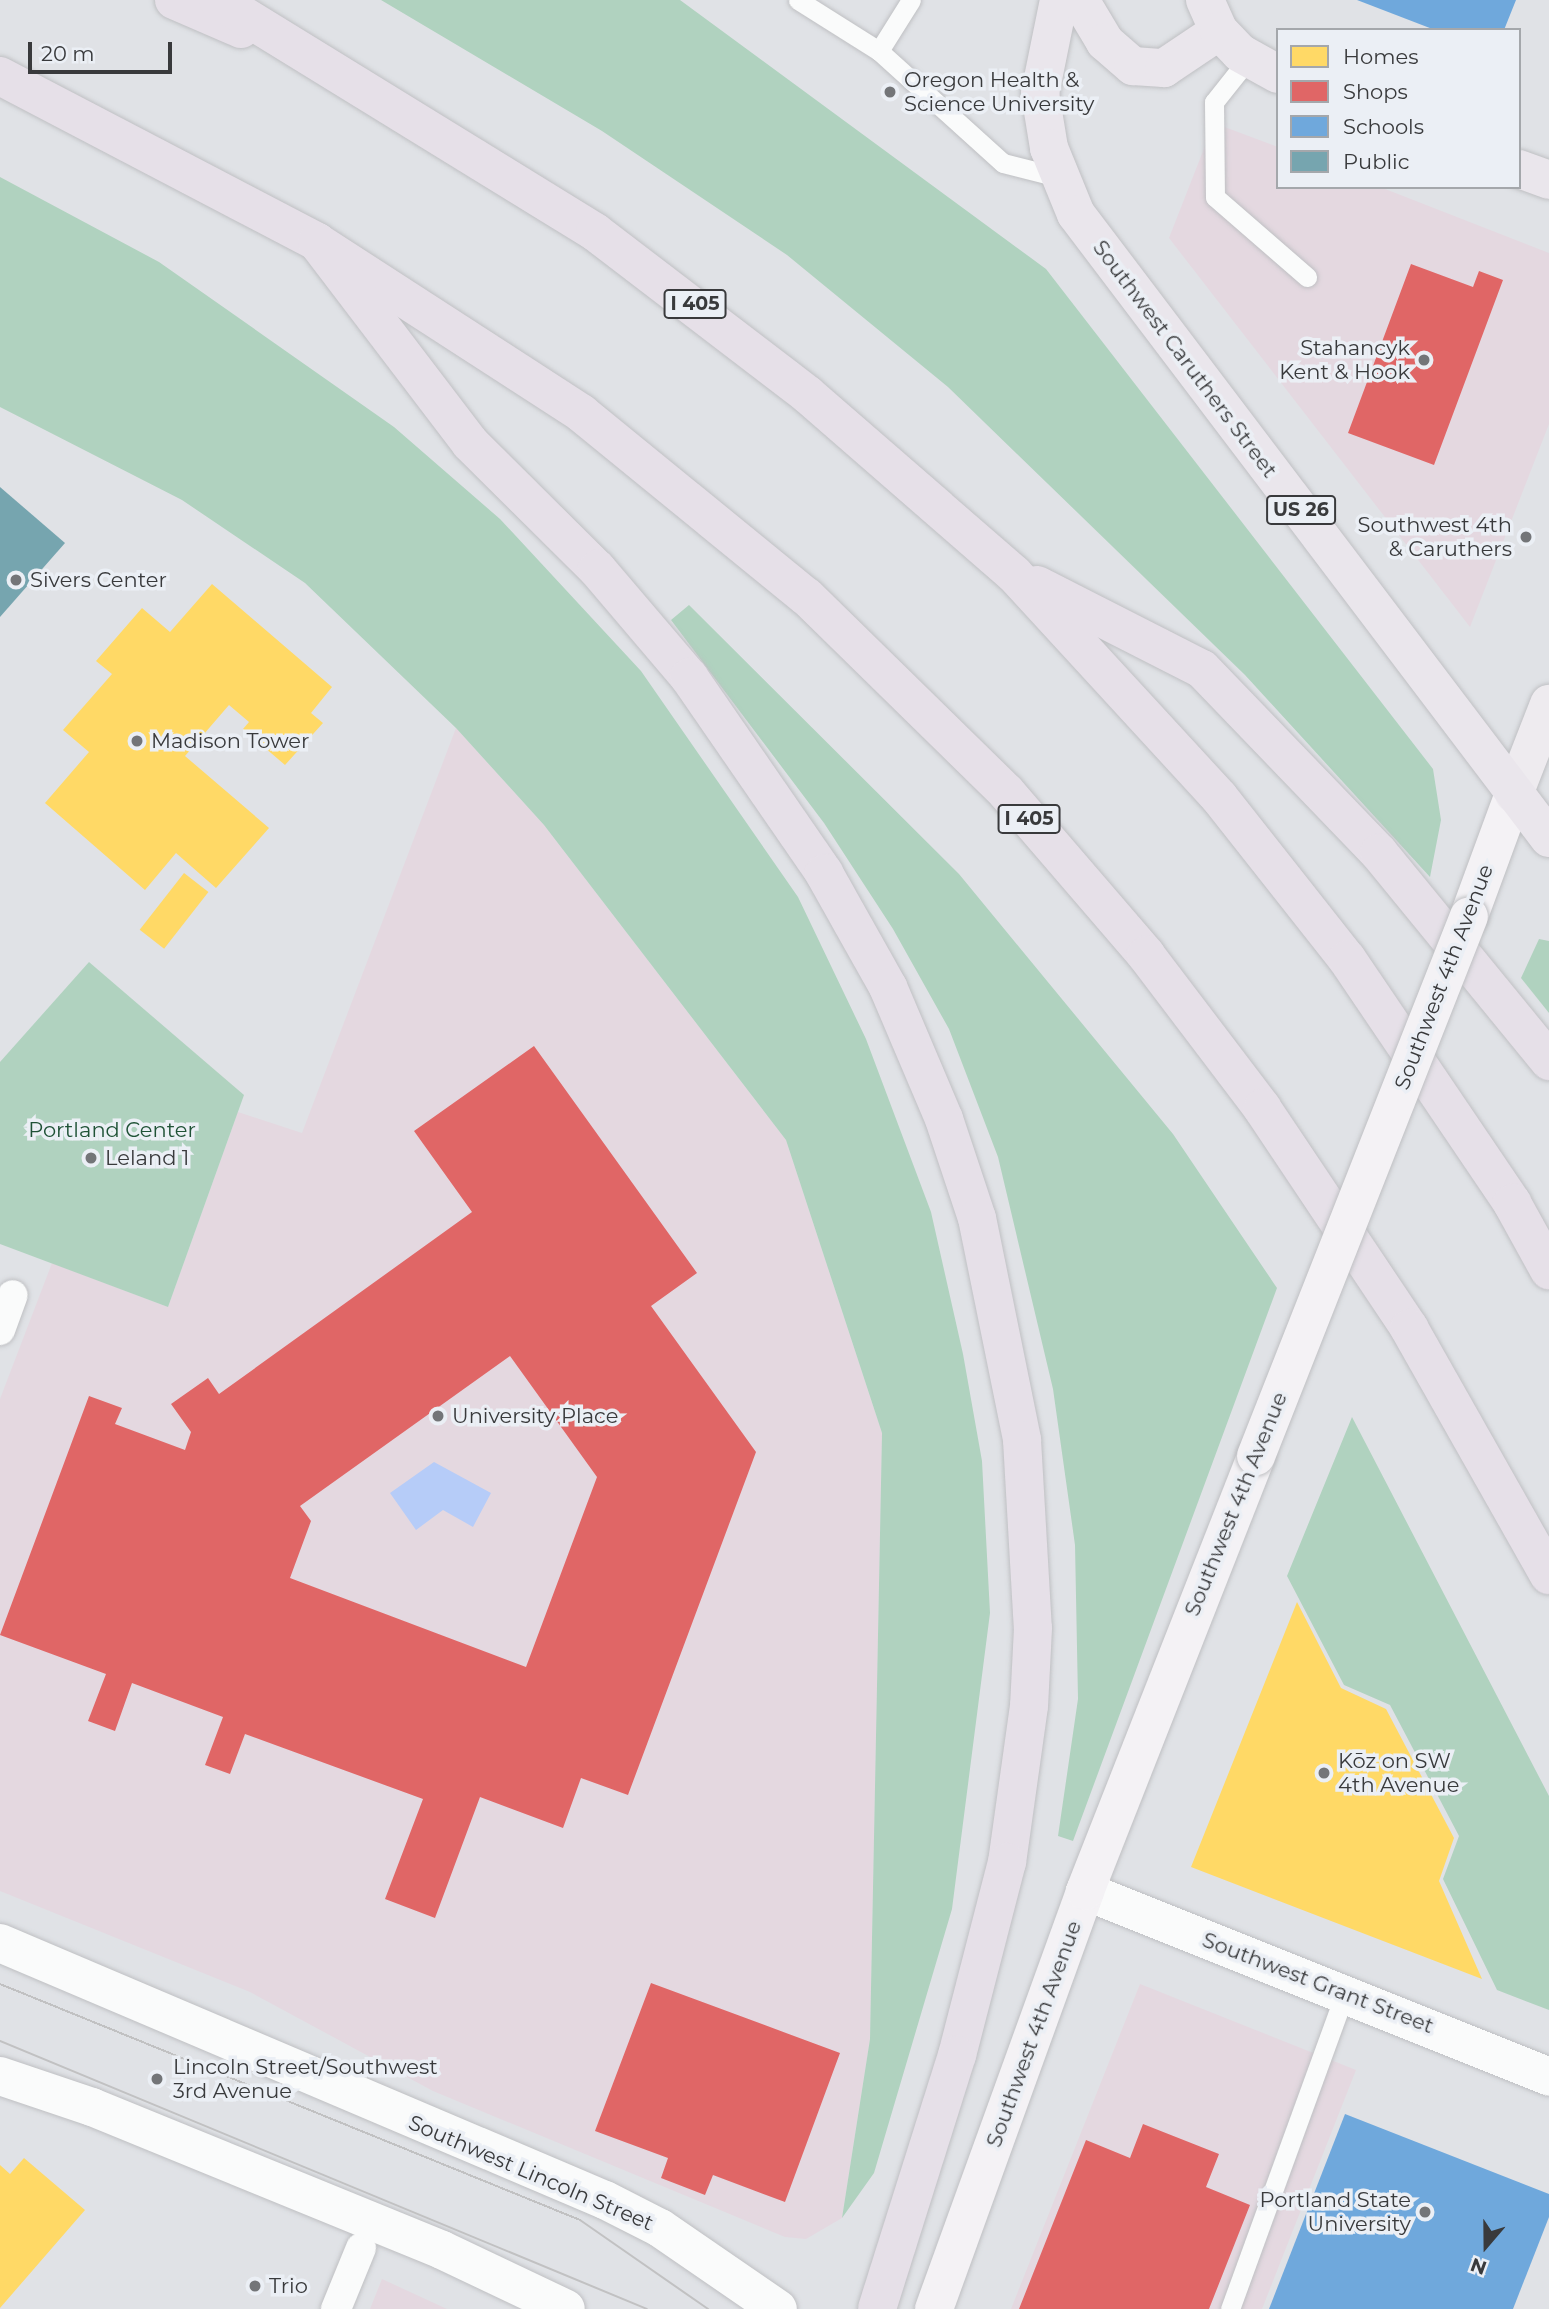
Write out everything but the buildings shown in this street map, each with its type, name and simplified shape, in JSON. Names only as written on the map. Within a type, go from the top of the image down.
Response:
[{"type":"highway","name":"I 405","points":[[174,0],[345,75],[595,232],[705,312],[1014,574],[1219,797],[1347,959],[1512,1203],[1549,1270]]},
{"type":"highway","points":[[218,0],[345,75]]},
{"type":"highway","name":"Southwest Caruthers Street","points":[[1059,0],[1041,65],[1041,175],[1085,228],[1514,794]]},
{"type":"highway","points":[[1080,0],[1105,42],[1133,66],[1164,68],[1212,16],[1263,66]]},
{"type":"highway","name":"I 405","points":[[0,76],[317,242],[581,412],[807,597],[1006,792],[1146,955],[1262,1108],[1409,1328],[1549,1575]]},
{"type":"highway","points":[[1521,170],[1549,180]]},
{"type":"highway","points":[[317,242],[470,443],[597,569],[689,677],[824,873],[888,987],[944,1119],[977,1218],[1022,1440],[1033,1628],[1029,1706],[1007,1862],[957,2055],[877,2309]]},
{"type":"highway","points":[[1014,574],[1202,669],[1379,853],[1549,1061]]},
{"type":"highway","name":"US 26","points":[[1514,794],[1549,838]]},
{"type":"main road","name":"Southwest 4th Avenue","points":[[934,2309],[1085,1891],[1469,916],[1549,704]]},
{"type":"street","points":[[0,1330],[13,1295]]},
{"type":"street","name":"Southwest Grant Street","points":[[1085,1891],[1549,2077]]},
{"type":"street","name":"Southwest Lincoln Street","points":[[0,1943],[605,2200],[669,2234],[778,2309]]},
{"type":"street","points":[[0,2076],[92,2107],[442,2250],[566,2309]]},
{"type":"street","points":[[336,2309],[361,2248]]},
{"type":"lane","points":[[799,0],[879,51],[1003,163],[1041,175]]},
{"type":"lane","points":[[879,51],[911,0]]},
{"type":"lane","points":[[1263,66],[1214,102],[1215,197],[1307,277]]},
{"type":"lane","points":[[1230,2309],[1345,1993]]},
{"type":"shaded area","points":[[1214,123],[1276,146],[1276,189],[1385,189],[1549,253],[1549,424],[1470,627],[1169,238]]},
{"type":"shaded area","name":"University Place","points":[[456,728],[544,825],[786,1140],[882,1433],[870,2039],[842,2218],[806,2239],[785,2237],[433,2091],[250,1992],[0,1891],[0,1399],[52,1263],[168,1307],[238,1112],[302,1133]]},
{"type":"shaded area","points":[[1140,1984],[1356,2070],[1262,2309],[1011,2309]]},
{"type":"shaded area","points":[[382,2279],[447,2309],[370,2309]]},
{"type":"green space","points":[[381,0],[680,0],[1046,269],[1433,769],[1441,820],[1430,877],[1245,675],[948,387],[787,255],[602,131]]},
{"type":"green space","points":[[0,177],[159,262],[394,427],[500,519],[641,671],[798,897],[866,1039],[931,1212],[963,1354],[982,1461],[990,1613],[952,1909],[874,2173],[842,2218],[870,2039],[882,1433],[786,1140],[544,825],[456,728],[305,583],[182,500],[0,407]]},
{"type":"green space","points":[[689,605],[959,874],[1173,1134],[1277,1288],[1073,1841],[1058,1836],[1078,1699],[1075,1545],[1053,1389],[998,1157],[949,1029],[893,929],[824,823],[671,620]]},
{"type":"green space","points":[[1539,939],[1549,941],[1549,1013],[1521,978]]},
{"type":"green space","name":"Portland Center","points":[[89,962],[244,1095],[168,1307],[0,1244],[0,1062]]},
{"type":"green space","points":[[1352,1417],[1549,1796],[1549,2010],[1497,1990],[1443,1879],[1459,1836],[1390,1705],[1344,1685],[1287,1576]]},
{"type":"water","points":[[434,1462],[491,1493],[473,1527],[443,1510],[416,1530],[390,1493]]},
{"type":"tram line","points":[[0,1984],[580,2220],[708,2309]]},
{"type":"tram line","points":[[0,2041],[647,2309]]},
{"type":"place","name":"Oregon Health & Science University","points":[[890,92]]},
{"type":"place","name":"Stahancyk Kent & Hook","points":[[1424,360]]},
{"type":"place","name":"Southwest 4th & Caruthers","points":[[1526,537]]},
{"type":"place","name":"Sivers Center","points":[[16,580]]},
{"type":"place","name":"Madison Tower","points":[[137,741]]},
{"type":"place","name":"Leland 1","points":[[91,1158]]},
{"type":"place","name":"University Place","points":[[438,1416]]},
{"type":"place","name":"Kōz on SW 4th Avenue","points":[[1324,1773]]},
{"type":"place","name":"Lincoln Street/Southwest 3rd Avenue","points":[[157,2079]]},
{"type":"place","name":"Portland State University","points":[[1425,2212]]},
{"type":"place","name":"Trio","points":[[255,2286]]}]
